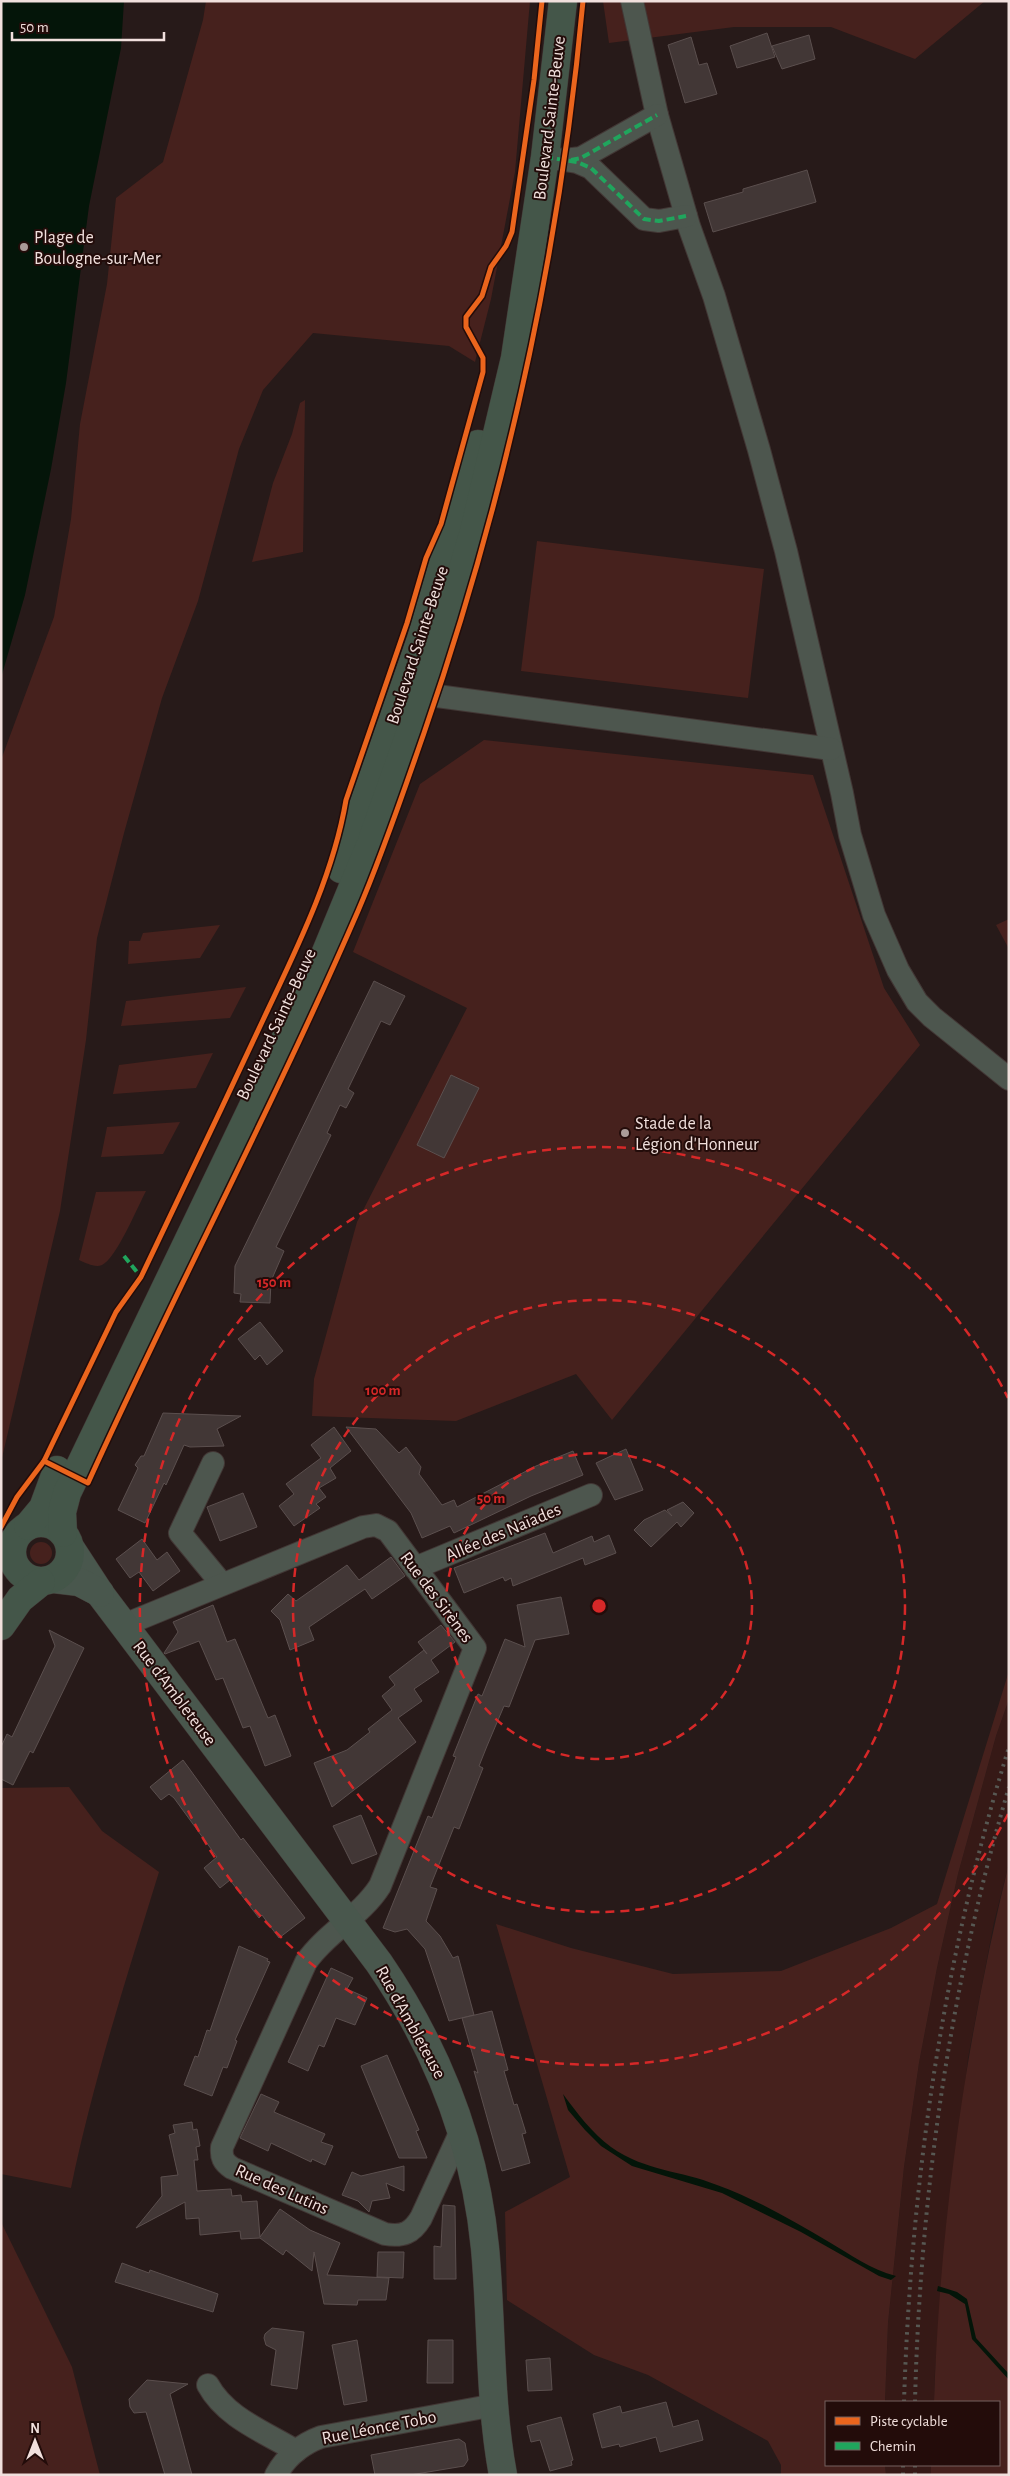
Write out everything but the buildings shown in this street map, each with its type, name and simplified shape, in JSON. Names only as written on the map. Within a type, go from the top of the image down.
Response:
[{"type":"main road","name":"Boulevard Sainte-Beuve","points":[[28,1526],[43,1508],[54,1477],[113,1363],[305,964],[343,864],[467,558],[493,456],[519,339],[532,235],[555,159],[563,1]]},
{"type":"main road","name":"Boulevard Sainte-Beuve","points":[[67,1541],[62,1512],[67,1493],[319,969],[371,843],[415,689]]},
{"type":"main road","points":[[1,1605],[8,1587],[13,1559],[12,1548],[16,1538],[28,1526],[45,1523],[55,1526],[67,1541],[66,1568],[20,1599],[1,1626]]},
{"type":"main road","points":[[13,1559],[21,1574],[30,1580],[48,1580]]},
{"type":"street","points":[[632,1],[657,115],[686,216],[714,296],[786,550],[857,860],[879,929],[904,982],[927,1012],[1009,1079]]},
{"type":"street","points":[[555,159],[581,158],[657,115]]},
{"type":"street","points":[[555,159],[584,165],[599,174],[644,219],[658,221],[686,216]]},
{"type":"street","points":[[415,689],[831,749]]},
{"type":"street","points":[[213,1463],[180,1533],[222,1584]]},
{"type":"street","name":"Allée des Naïades","points":[[415,1568],[591,1495]]},
{"type":"street","name":"Rue des Sirènes","points":[[124,1625],[370,1525],[376,1524],[388,1531],[476,1648],[386,1873],[374,1895],[348,1921]]},
{"type":"street","name":"Rue d'Ambleteuse","points":[[67,1541],[101,1595],[348,1921],[395,1987],[421,2032],[449,2092],[472,2174],[485,2247],[495,2405],[503,2475]]},
{"type":"street","name":"Rue d'Ambleteuse","points":[[48,1580],[79,1582],[101,1595]]},
{"type":"street","name":"Rue des Lutins","points":[[348,1921],[320,1944],[301,1972],[222,2147],[223,2159],[232,2168],[376,2230],[386,2234],[400,2235],[412,2231],[421,2218],[461,2131]]},
{"type":"street","points":[[208,2385],[213,2394],[228,2411],[296,2451]]},
{"type":"street","name":"Rue Léonce Tobo","points":[[276,2475],[296,2451],[321,2437],[495,2405]]},
{"type":"shaded area","points":[[1,1],[124,1],[121,48],[89,206],[66,383],[51,469],[25,595],[1,678]]},
{"type":"shaded area","points":[[206,1],[530,1],[515,172],[491,299],[475,362],[449,346],[313,333],[263,390],[239,449],[198,601],[162,698],[97,938],[86,1040],[60,1211],[1,1462],[1,760],[54,617],[71,519],[80,424],[107,284],[116,198],[163,162],[203,20]]},
{"type":"shaded area","points":[[603,1],[985,1],[915,59],[831,27],[734,27],[609,43]]},
{"type":"shaded area","points":[[305,400],[303,552],[252,562],[273,483],[292,434],[300,403]]},
{"type":"shaded area","points":[[537,541],[764,569],[748,698],[521,671]]},
{"type":"shaded area","name":"Stade de la Légion d'Honneur","points":[[484,740],[813,775],[884,988],[920,1045],[612,1420],[576,1374],[456,1421],[312,1416],[314,1379],[357,1222],[467,1008],[353,952],[420,784]]},
{"type":"shaded area","points":[[1009,919],[1009,949],[996,925]]},
{"type":"shaded area","points":[[220,925],[200,958],[128,964],[129,941],[140,941],[143,933]]},
{"type":"shaded area","points":[[246,987],[230,1018],[121,1026],[126,1001]]},
{"type":"shaded area","points":[[213,1053],[196,1088],[113,1094],[119,1065]]},
{"type":"shaded area","points":[[180,1122],[163,1154],[101,1157],[107,1127]]},
{"type":"shaded area","points":[[146,1191],[120,1243],[108,1261],[96,1266],[79,1260],[96,1192]]},
{"type":"shaded area","points":[[41,1542],[49,1545],[52,1553],[49,1561],[41,1564],[33,1561],[30,1553],[33,1545]]},
{"type":"shaded area","points":[[1009,1671],[1009,1699],[996,1736],[958,1874],[937,1968],[919,2063],[904,2167],[888,2323],[885,2401],[825,2401],[825,2466],[885,2466],[886,2475],[781,2475],[781,2465],[768,2441],[648,2375],[594,2355],[507,2300],[505,2212],[570,2177],[496,1924],[571,1948],[673,1974],[781,1971],[891,1928],[937,1904]]},
{"type":"shaded area","points":[[1009,1699],[1009,1863],[994,1922],[968,2058],[935,2370],[934,2401],[885,2401],[888,2323],[904,2167],[919,2063],[937,1968],[958,1874],[996,1736]]},
{"type":"shaded area","points":[[69,1787],[102,1831],[159,1872],[100,2068],[71,2188],[1,2174],[1,1788]]},
{"type":"shaded area","points":[[1009,1863],[1009,2475],[931,2475],[931,2466],[1000,2466],[1000,2401],[934,2401],[942,2266],[949,2198],[968,2063]]},
{"type":"shaded area","points":[[563,2094],[597,2135],[624,2155],[651,2166],[703,2180],[746,2197],[788,2218],[869,2266],[896,2276],[891,2280],[879,2276],[801,2232],[722,2193],[632,2166],[601,2146],[585,2130],[568,2110]]},
{"type":"shaded area","points":[[1,2222],[72,2367],[100,2475],[1,2475]]},
{"type":"shaded area","points":[[938,2286],[957,2292],[967,2299],[976,2338],[1009,2374],[1009,2380],[972,2339],[965,2304],[949,2294],[937,2291]]},
{"type":"shaded area","points":[[885,2466],[931,2466],[931,2475],[886,2475]]},
{"type":"railway","points":[[904,2401],[914,2236],[934,2071],[966,1908],[986,1827],[1009,1747]]},
{"type":"railway","points":[[915,2401],[918,2324],[924,2247],[931,2169],[942,2092],[970,1938],[988,1862],[1009,1787]]},
{"type":"railway","points":[[903,2466],[903,2475]]},
{"type":"railway","points":[[915,2466],[915,2475]]},
{"type":"marked path","points":[[571,160],[581,158],[657,115]]},
{"type":"marked path","points":[[545,157],[577,162],[591,168],[644,219],[659,221],[686,216]]},
{"type":"marked path","points":[[124,1256],[141,1277]]},
{"type":"cycle path","points":[[1,1527],[17,1497],[44,1461],[116,1312],[141,1277],[288,967],[323,885],[340,829],[346,800],[407,623],[426,558],[441,524],[483,372],[483,358],[466,327],[466,317],[482,296],[491,267],[506,246],[512,232],[534,80],[542,1]]},
{"type":"cycle path","points":[[44,1461],[88,1483],[293,1055],[358,911],[384,845],[453,644],[480,554],[526,372],[560,188],[573,95],[583,1]]},
{"type":"place","name":"Plage de Boulogne-sur-Mer","points":[[24,247]]},
{"type":"place","name":"Stade de la Légion d'Honneur","points":[[625,1133]]}]
